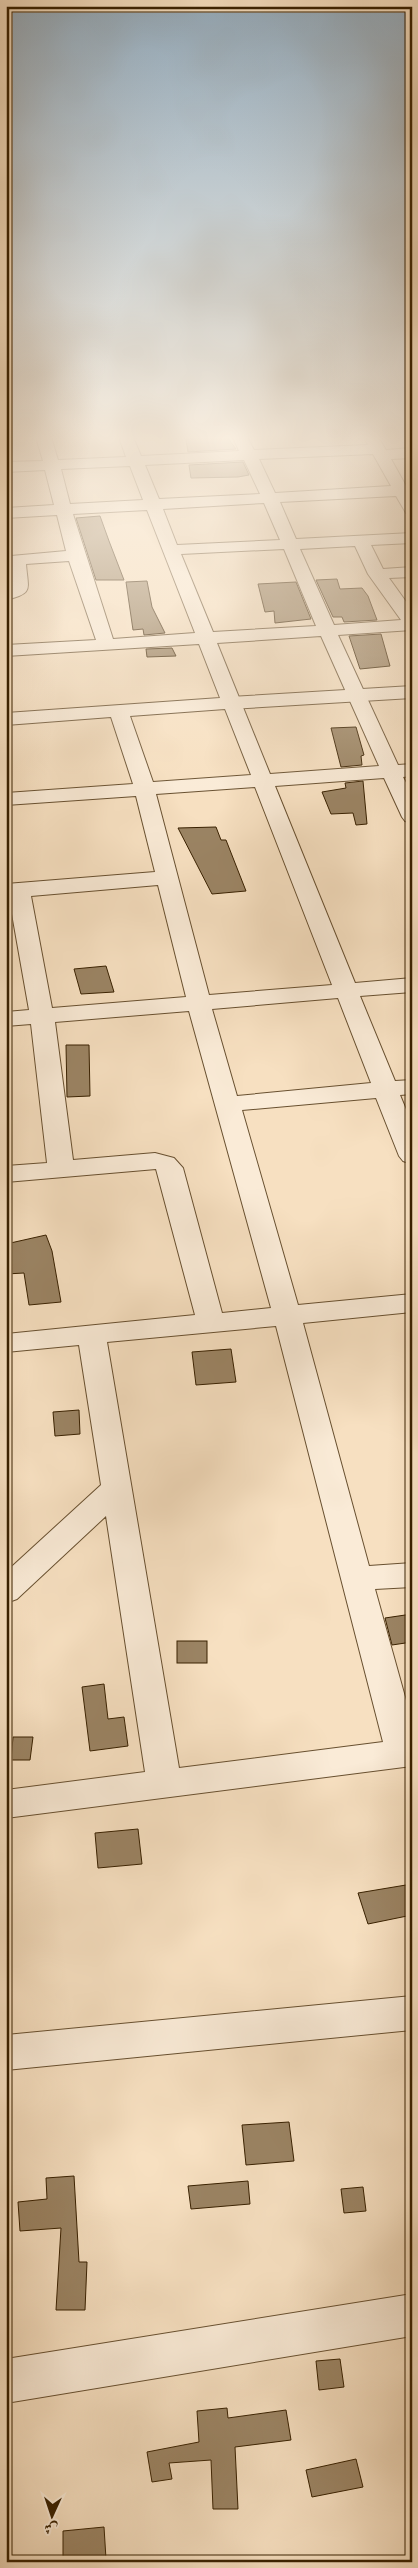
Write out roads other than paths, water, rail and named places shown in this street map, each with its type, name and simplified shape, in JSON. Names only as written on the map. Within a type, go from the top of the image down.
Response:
[{"type":"street","points":[[6,595],[20,591],[17,560],[64,557]]},
{"type":"street","points":[[76,557],[106,644]]},
{"type":"street","points":[[173,557],[345,991],[387,1089],[412,1156]]},
{"type":"street","points":[[296,557],[355,694],[412,818]]},
{"type":"street","points":[[368,557],[377,574],[412,624]]},
{"type":"street","points":[[377,574],[412,572]]},
{"type":"street","points":[[6,651],[412,624]]},
{"type":"street","points":[[6,719],[355,694],[412,692]]},
{"type":"street","points":[[6,1804],[407,1753],[199,1003],[144,790],[119,711]]},
{"type":"street","points":[[6,799],[412,770]]},
{"type":"street","points":[[62,1169],[42,1016],[13,890],[167,878]]},
{"type":"street","points":[[6,1019],[412,985]]},
{"type":"street","points":[[228,1104],[412,1087]]},
{"type":"street","points":[[6,1174],[155,1161],[165,1163],[170,1168],[211,1323]]},
{"type":"street","points":[[6,1343],[412,1303]]},
{"type":"street","points":[[92,1335],[164,1784]]},
{"type":"street","points":[[6,1591],[116,1488]]},
{"type":"street","points":[[357,1578],[412,1575]]},
{"type":"street","points":[[6,2053],[412,2012]]},
{"type":"street","points":[[6,2381],[412,2315]]}]
